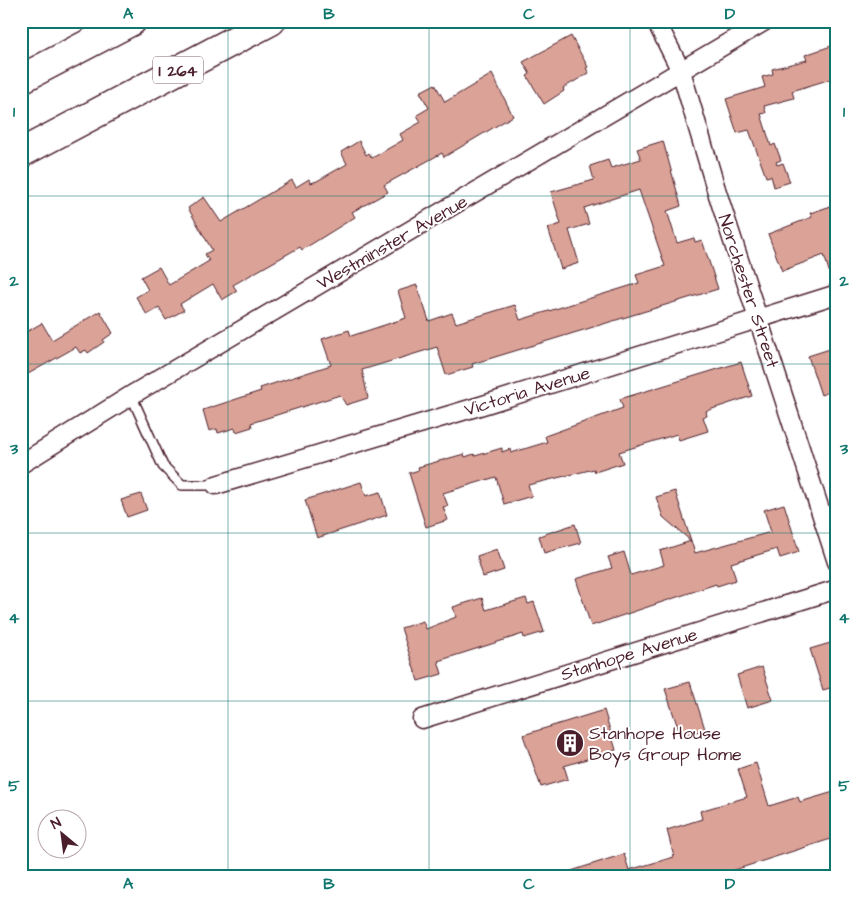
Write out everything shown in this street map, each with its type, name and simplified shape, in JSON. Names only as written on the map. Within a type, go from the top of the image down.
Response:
[{"type":"highway","points":[[21,79],[132,21]]},
{"type":"highway","name":"I 264","points":[[21,153],[270,21]]},
{"type":"street","name":"Norchester Street","points":[[656,21],[681,71],[716,189],[837,562]]},
{"type":"street","name":"Westminster Avenue","points":[[21,464],[131,395],[765,21]]},
{"type":"street","name":"Victoria Avenue","points":[[216,484],[483,405],[837,294]]},
{"type":"street","name":"Stanhope Avenue","points":[[422,719],[837,589]]},
{"type":"lane","points":[[131,395],[163,466],[182,484],[216,484]]},
{"type":"building","points":[[571,36],[588,67],[586,68],[589,73],[563,88],[564,91],[544,104],[527,76],[530,74],[523,62]]},
{"type":"building","points":[[837,44],[837,77],[792,91],[794,98],[764,106],[766,113],[761,114],[771,146],[775,144],[781,160],[776,162],[777,165],[783,163],[790,182],[774,187],[771,176],[766,177],[749,130],[737,133],[726,99],[765,87],[762,77],[773,74],[772,69],[807,60],[805,55]]},
{"type":"building","points":[[492,74],[513,116],[444,157],[442,153],[384,185],[388,192],[352,212],[355,217],[302,250],[300,247],[233,285],[237,291],[222,300],[213,284],[180,304],[184,310],[166,320],[159,308],[147,315],[136,297],[148,290],[141,277],[159,267],[169,285],[209,261],[205,254],[212,250],[188,208],[204,197],[221,222],[292,180],[296,187],[309,179],[311,183],[347,164],[341,152],[359,141],[366,155],[369,153],[372,158],[403,140],[400,134],[421,122],[417,115],[429,108],[420,92],[435,84],[445,102]]},
{"type":"building","points":[[663,141],[681,206],[667,211],[677,243],[694,238],[695,242],[702,240],[718,289],[472,364],[473,367],[446,375],[437,347],[362,370],[368,398],[346,405],[340,395],[251,423],[252,427],[236,432],[235,428],[218,433],[217,429],[209,431],[203,410],[261,391],[260,388],[331,365],[322,339],[349,330],[351,336],[406,318],[398,291],[417,285],[429,321],[452,313],[456,323],[515,305],[520,320],[639,283],[636,275],[665,266],[639,190],[584,208],[589,224],[569,230],[579,263],[561,269],[548,228],[561,224],[551,192],[594,180],[590,166],[608,160],[611,168],[641,159],[637,149]]},
{"type":"building","points":[[837,204],[837,283],[833,284],[824,255],[782,271],[768,234],[812,217],[810,213]]},
{"type":"building","points":[[100,311],[113,333],[103,340],[104,342],[88,353],[86,350],[80,353],[76,347],[21,378],[21,335],[42,323],[52,340]]},
{"type":"building","points":[[833,348],[837,357],[837,389],[821,395],[808,356]]},
{"type":"building","points":[[741,362],[752,396],[706,411],[707,416],[703,417],[708,431],[679,440],[677,434],[619,452],[623,463],[595,472],[594,469],[528,485],[532,496],[504,504],[496,477],[443,493],[448,506],[443,507],[448,520],[426,527],[409,473],[419,470],[418,467],[464,454],[465,457],[474,454],[475,456],[502,448],[502,452],[510,449],[511,453],[547,442],[545,436],[623,408],[620,399]]},
{"type":"building","points":[[361,482],[366,496],[380,492],[387,515],[317,538],[305,500]]},
{"type":"building","points":[[675,491],[695,553],[771,532],[764,510],[784,504],[799,552],[780,558],[777,549],[731,563],[736,580],[717,586],[716,584],[591,626],[576,579],[612,568],[608,557],[624,552],[631,575],[664,565],[660,551],[691,541],[663,517],[656,497]]},
{"type":"building","points":[[141,494],[147,510],[127,517],[121,500]]},
{"type":"building","points":[[575,524],[581,543],[544,553],[539,536]]},
{"type":"building","points":[[497,549],[504,570],[483,577],[477,556]]},
{"type":"building","points":[[482,598],[486,610],[526,598],[528,604],[534,602],[544,632],[524,638],[523,634],[438,661],[442,674],[418,681],[401,628],[423,621],[426,629],[456,617],[453,607]]},
{"type":"building","points":[[837,641],[837,686],[823,690],[810,649]]},
{"type":"building","points":[[762,667],[773,700],[747,708],[737,675]]},
{"type":"building","points":[[690,682],[705,729],[681,737],[665,689]]},
{"type":"building","name":"Stanhope House Boys Group Home","points":[[604,710],[616,750],[564,766],[568,779],[541,787],[523,735]]},
{"type":"building","points":[[756,763],[769,806],[798,797],[800,802],[837,791],[837,837],[716,876],[568,876],[568,872],[624,854],[629,870],[674,857],[667,830],[702,819],[700,811],[747,797],[738,769]]},
{"type":"place","name":"Stanhope House Boys Group Home","points":[[570,743]]}]
